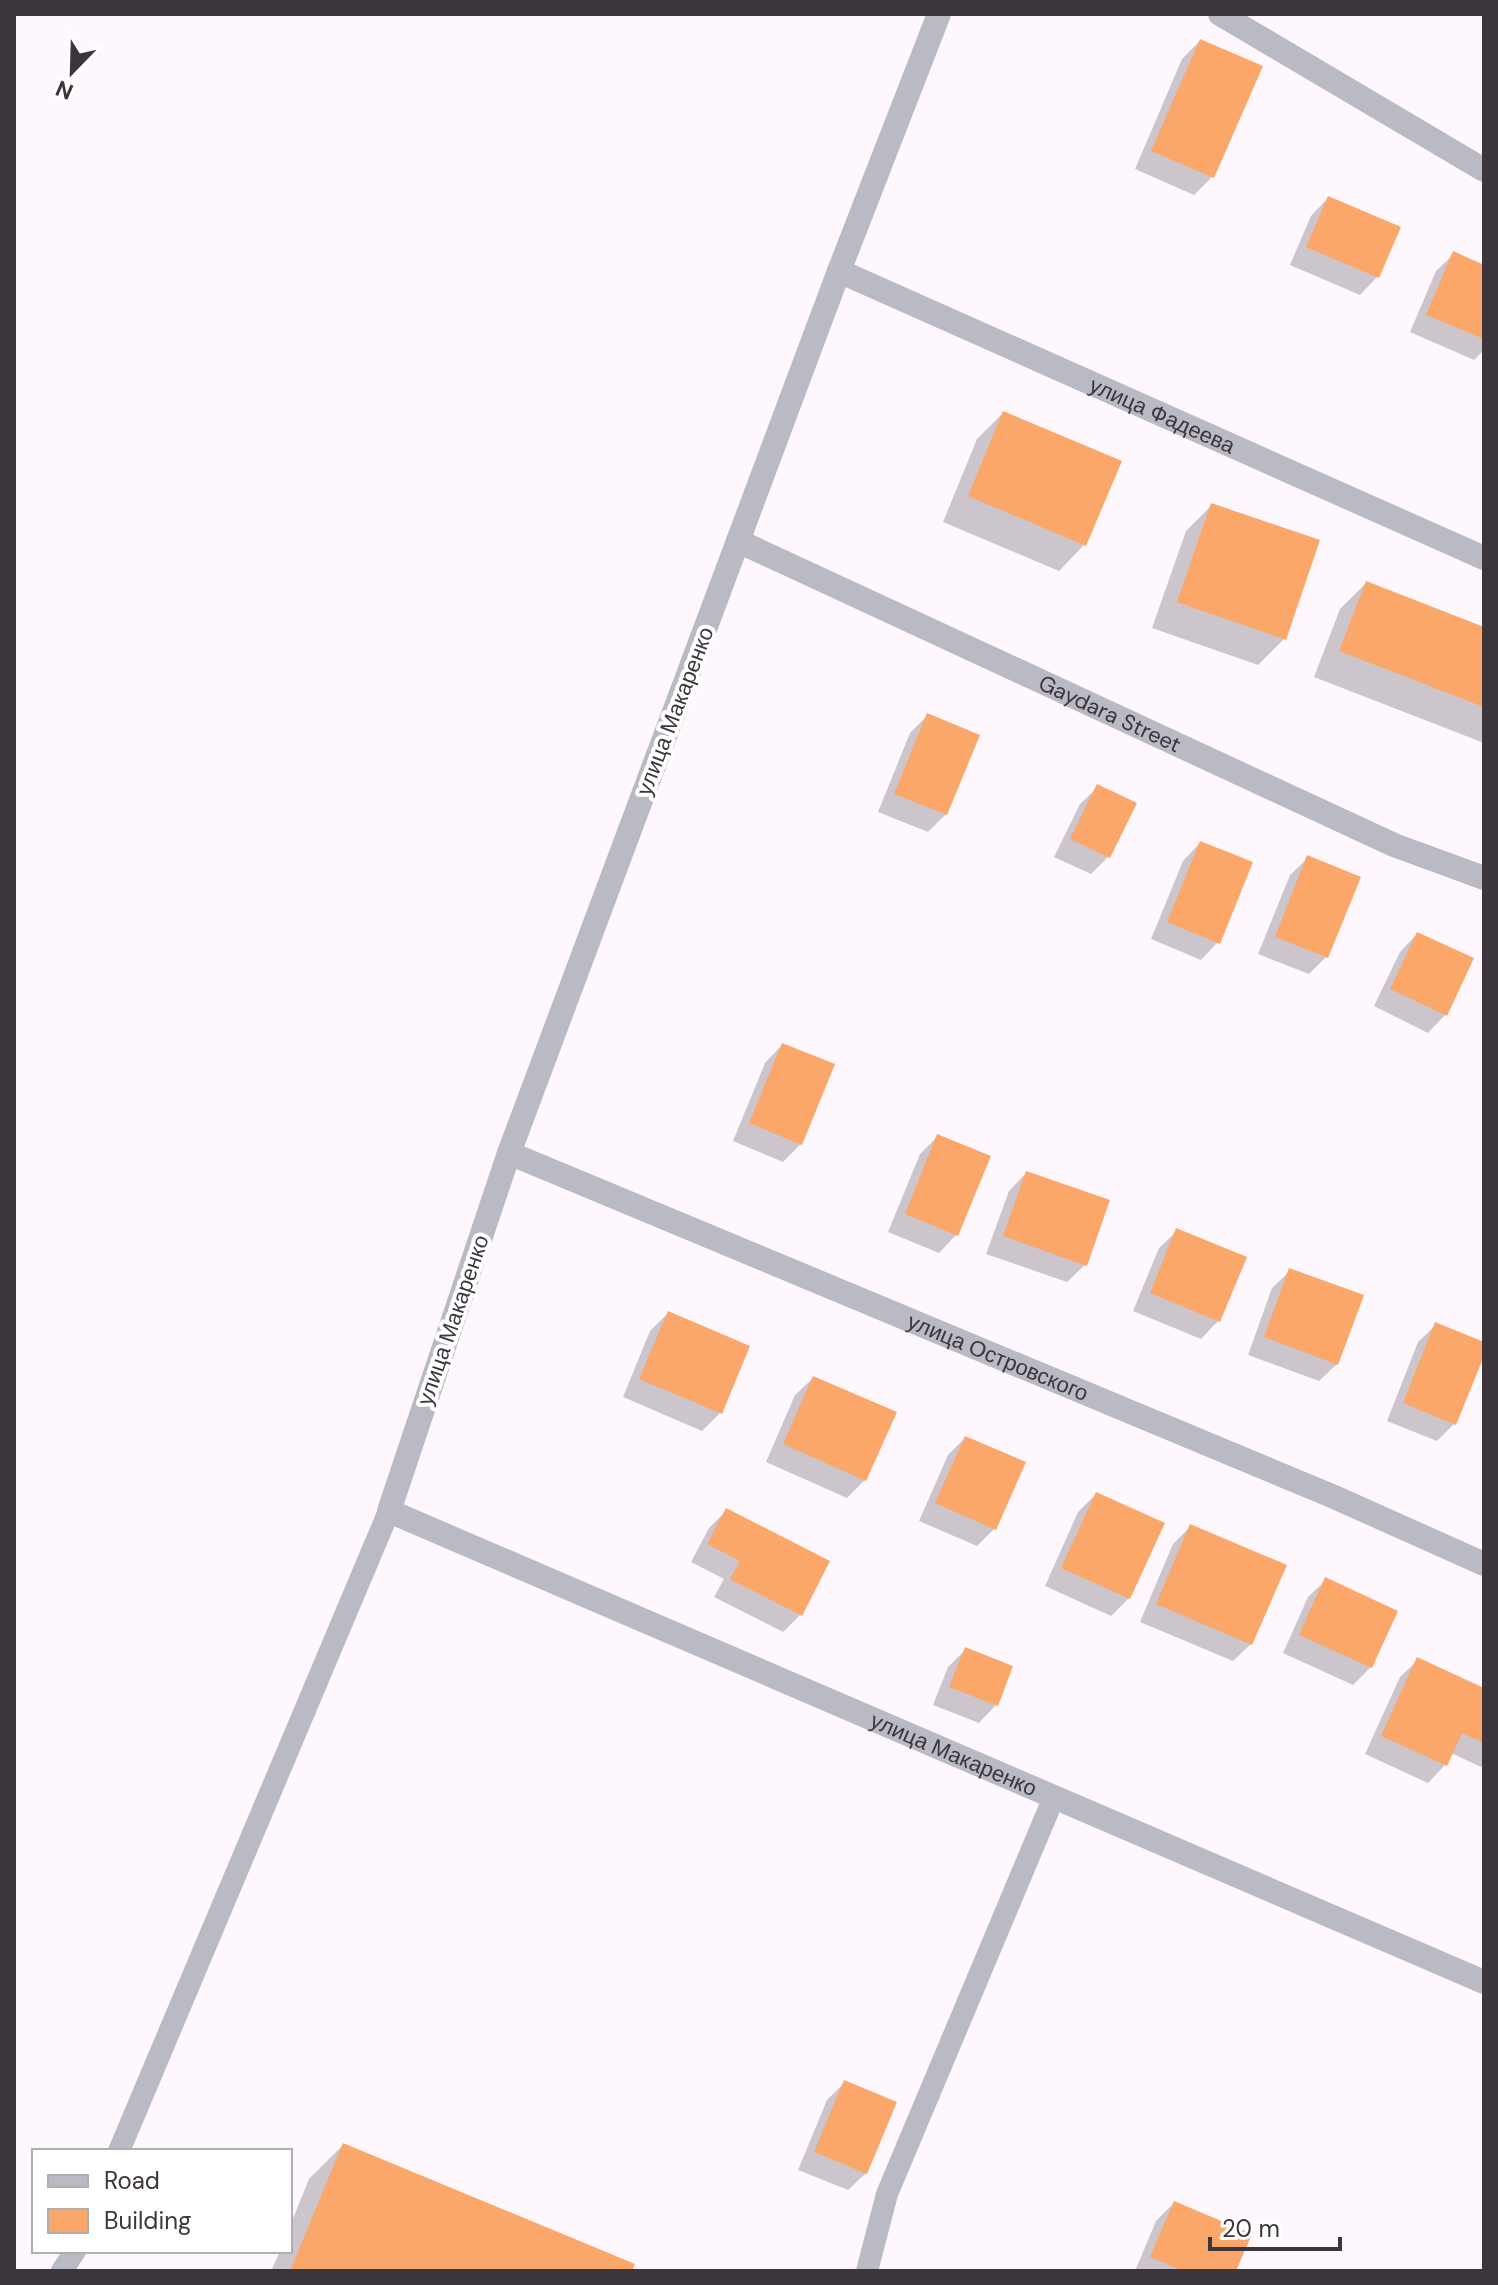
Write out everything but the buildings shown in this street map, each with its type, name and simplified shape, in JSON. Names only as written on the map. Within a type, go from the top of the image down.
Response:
[{"type":"street","name":"улица Макаренко","points":[[939,14],[839,271],[509,1153],[389,1511],[1484,1982]]},
{"type":"street","points":[[1220,14],[1484,170]]},
{"type":"street","name":"улица Фадеева","points":[[839,271],[1484,558]]},
{"type":"street","name":"Gaydara Street","points":[[738,541],[1394,845],[1484,878]]},
{"type":"street","name":"улица Островского","points":[[509,1153],[1303,1484],[1484,1564]]},
{"type":"lane","points":[[120,2149],[389,1511]]},
{"type":"lane","points":[[867,2271],[887,2194],[1054,1797]]},
{"type":"lane","points":[[62,2271],[74,2253]]}]
